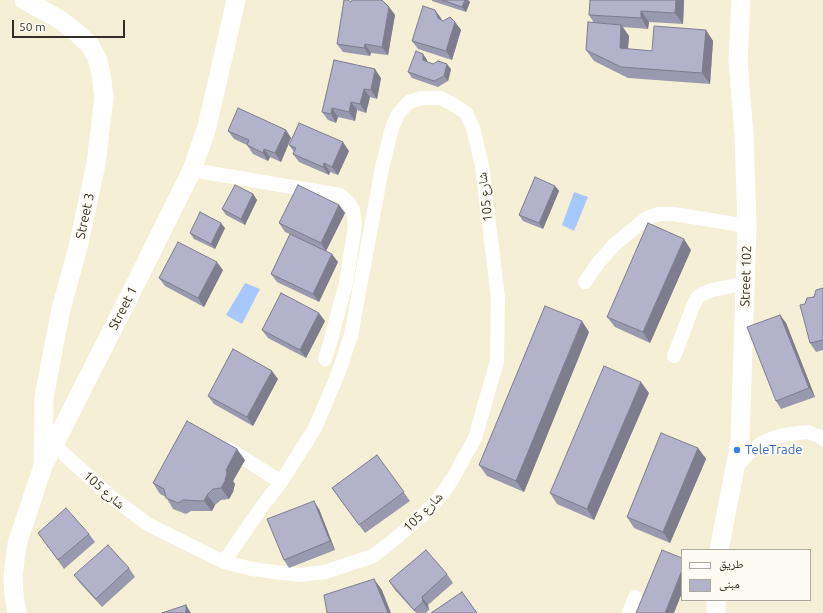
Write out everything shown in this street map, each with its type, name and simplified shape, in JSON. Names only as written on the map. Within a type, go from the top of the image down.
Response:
[{"type":"street","name":"Street 3","points":[[24,0],[58,19],[90,45],[97,58],[101,73],[104,98],[96,164],[78,247],[61,309],[44,397],[43,466]]},
{"type":"street","name":"Street 1","points":[[18,613],[14,595],[13,576],[17,544],[43,466],[192,170],[207,127],[236,0]]},
{"type":"street","name":"Street 102","points":[[719,549],[740,442],[747,226],[744,134],[738,60],[741,0]]},
{"type":"street","name":"شارع 105","points":[[53,444],[110,496],[149,525],[224,562],[252,569],[300,575],[324,572],[372,556],[423,515],[440,497],[453,478],[475,438],[497,361],[498,298],[482,165],[473,128],[466,113],[454,104],[441,98],[422,98],[409,102],[398,114],[392,128],[382,168],[351,335],[338,374],[315,428],[281,482]]},
{"type":"street","points":[[192,170],[340,195],[348,202],[353,210],[355,224],[346,283],[325,359]]},
{"type":"street","points":[[585,282],[598,263],[615,244],[647,218],[660,214],[674,214],[747,226]]},
{"type":"street","points":[[674,356],[697,298],[712,290],[746,283]]},
{"type":"street","points":[[735,469],[749,453],[762,443],[774,437],[808,432],[823,438]]},
{"type":"street","points":[[218,443],[281,482],[263,505],[224,562]]},
{"type":"street","points":[[629,613],[635,597]]},
{"type":"street","points":[[716,601],[716,613]]},
{"type":"water","points":[[574,192],[588,197],[574,231],[562,225]]},
{"type":"water","points":[[245,283],[260,289],[242,324],[226,315]]},
{"type":"building","points":[[344,0],[351,2],[352,0],[382,0],[389,7],[382,47],[365,44],[364,48],[337,44]]},
{"type":"building","points":[[442,0],[465,0],[462,7]]},
{"type":"building","points":[[590,0],[676,0],[675,13],[641,11],[641,18],[589,15]]},
{"type":"building","points":[[423,6],[435,10],[438,18],[443,21],[450,17],[455,22],[446,51],[412,41]]},
{"type":"building","points":[[588,22],[621,25],[620,48],[652,51],[654,26],[706,30],[702,73],[621,67],[586,50]]},
{"type":"building","points":[[416,51],[423,54],[423,60],[433,64],[438,61],[447,64],[444,76],[434,81],[408,72]]},
{"type":"building","points":[[334,60],[375,69],[371,90],[364,89],[360,104],[351,102],[349,112],[332,108],[331,114],[322,112]]},
{"type":"building","points":[[238,108],[286,130],[275,153],[264,149],[263,153],[247,145],[249,140],[228,131]]},
{"type":"building","points":[[299,123],[343,142],[332,167],[324,163],[323,167],[293,154],[296,148],[289,145]]},
{"type":"building","points":[[535,177],[555,186],[539,223],[519,215]]},
{"type":"building","points":[[235,185],[253,194],[241,219],[222,209]]},
{"type":"building","points":[[298,185],[339,205],[321,243],[279,223]]},
{"type":"building","points":[[200,212],[221,223],[211,244],[190,233]]},
{"type":"building","points":[[648,223],[684,239],[643,332],[607,317]]},
{"type":"building","points":[[290,234],[332,254],[313,294],[271,274]]},
{"type":"building","points":[[178,242],[217,262],[198,298],[159,278]]},
{"type":"building","points":[[823,288],[823,340],[810,343],[800,305],[805,304],[807,298],[814,297],[816,290]]},
{"type":"building","points":[[281,293],[319,313],[300,350],[262,330]]},
{"type":"building","points":[[545,306],[582,321],[516,481],[479,465]]},
{"type":"building","points":[[780,315],[809,388],[776,401],[747,327]]},
{"type":"building","points":[[233,349],[272,371],[247,417],[208,396]]},
{"type":"building","points":[[604,366],[641,382],[587,509],[550,493]]},
{"type":"building","points":[[187,421],[237,449],[226,470],[227,473],[225,481],[221,488],[213,489],[204,501],[183,500],[178,503],[166,498],[164,489],[153,483]]},
{"type":"building","points":[[661,433],[698,448],[663,532],[627,517]]},
{"type":"building","points":[[377,455],[404,492],[359,525],[332,488]]},
{"type":"building","points":[[314,501],[330,541],[284,560],[267,519]]},
{"type":"building","points":[[66,508],[89,534],[58,560],[38,533]]},
{"type":"building","points":[[108,545],[129,568],[96,599],[74,575]]},
{"type":"building","points":[[426,550],[447,574],[422,597],[423,602],[414,610],[389,581]]},
{"type":"building","points":[[662,550],[681,558],[681,573],[665,613],[636,613]]},
{"type":"building","points":[[374,579],[388,613],[327,613],[324,595]]},
{"type":"building","points":[[462,592],[477,613],[431,613]]},
{"type":"building","points":[[186,605],[186,613],[162,613]]},
{"type":"place","name":"TeleTrade","points":[[737,450]]}]
